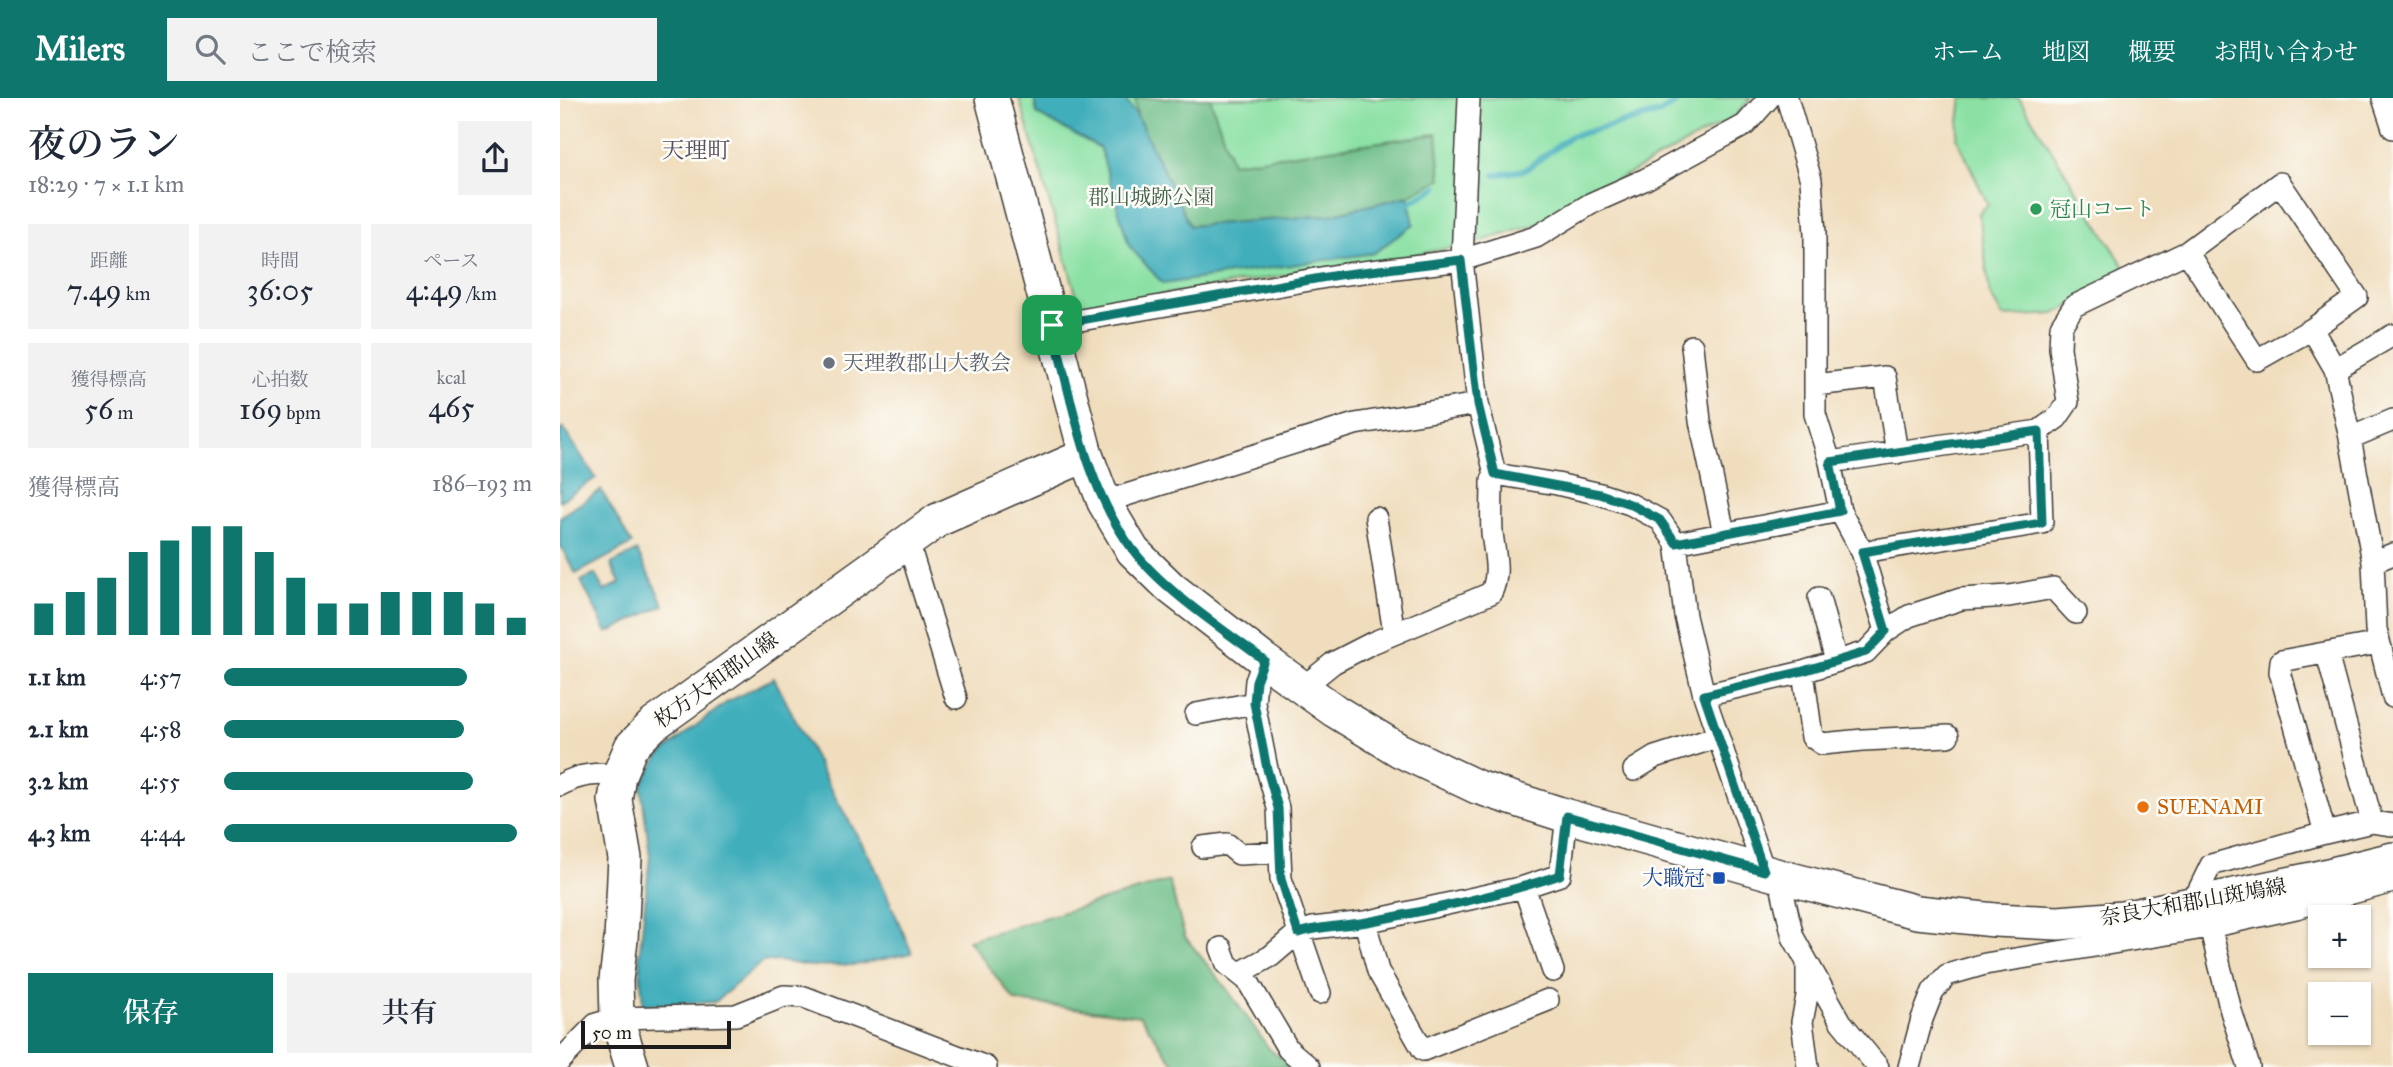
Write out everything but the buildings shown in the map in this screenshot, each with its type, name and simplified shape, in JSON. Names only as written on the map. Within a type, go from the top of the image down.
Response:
[{"type":"main road","name":"奈良大和郡山斑鳩線","points":[[992,98],[1086,455],[1104,502],[1133,551],[1161,579],[1264,660],[1335,711],[1399,750],[1477,787],[1567,816],[1917,912],[2057,923],[2123,918],[2202,911],[2391,870]]},
{"type":"main road","name":"枚方大和郡山線","points":[[632,1067],[617,1018],[616,980],[625,858],[615,800],[619,775],[631,747],[653,725],[938,520],[1086,455]]},
{"type":"street","points":[[1302,688],[1332,663],[1394,633],[1491,593],[1497,581],[1497,559],[1492,532],[1492,481],[1495,474],[1478,404],[1461,260],[1469,98]]},
{"type":"street","points":[[1052,325],[1338,275],[1461,260],[1536,237],[1592,203],[1646,179],[1745,125],[1769,98]]},
{"type":"street","points":[[1787,98],[1811,180],[1815,233],[1815,414],[1830,462],[1840,511],[1862,552],[1886,631]]},
{"type":"street","points":[[2383,98],[2393,128]]},
{"type":"street","points":[[1830,462],[2039,431],[2057,418],[2068,402],[2060,337],[2061,326],[2074,306],[2187,253],[2280,183],[2357,297],[2258,360],[2187,253]]},
{"type":"street","points":[[2312,328],[2335,369],[2373,562],[2376,629],[2393,697]]},
{"type":"street","points":[[2335,369],[2393,335]]},
{"type":"street","points":[[1692,346],[1700,421],[1724,533]]},
{"type":"street","points":[[1815,385],[1885,377],[1897,453]]},
{"type":"street","points":[[1104,502],[1355,424],[1478,404]]},
{"type":"street","points":[[2350,438],[2393,420]]},
{"type":"street","points":[[1862,552],[2042,523],[2039,431]]},
{"type":"street","points":[[1495,474],[1600,494],[1630,504],[1660,520],[1676,543],[1685,616],[1704,695],[1793,937],[1840,1022],[1878,1067]]},
{"type":"street","points":[[1676,543],[1840,511]]},
{"type":"street","points":[[1376,518],[1394,633]]},
{"type":"street","points":[[908,542],[956,698]]},
{"type":"street","points":[[2373,562],[2393,554]]},
{"type":"street","points":[[1704,695],[1803,671],[1866,652],[1886,631],[1909,616],[1961,599],[2009,596],[2053,588],[2076,613]]},
{"type":"street","points":[[1819,598],[1836,661]]},
{"type":"street","points":[[2325,833],[2280,672],[2281,661],[2379,642]]},
{"type":"street","points":[[2249,1067],[2202,911],[2211,865],[2325,833],[2383,824],[2327,654]]},
{"type":"street","points":[[1264,660],[1256,681],[1254,703],[1278,808],[1281,879],[1320,993]]},
{"type":"street","points":[[1803,671],[1812,737],[1822,744],[1948,736]]},
{"type":"street","points":[[1196,714],[1254,703]]},
{"type":"street","points":[[1634,770],[1655,757],[1718,737]]},
{"type":"street","points":[[560,785],[593,773],[619,775]]},
{"type":"street","points":[[1240,973],[1271,956],[1298,933],[1313,928],[1365,922],[1524,887],[1560,875],[1567,816]]},
{"type":"street","points":[[1203,847],[1227,844],[1239,854],[1280,852]]},
{"type":"street","points":[[1524,887],[1553,971]]},
{"type":"street","points":[[1909,1067],[1933,990],[1947,975],[2202,911]]},
{"type":"street","points":[[1365,922],[1378,971],[1423,1049],[1548,1000]]},
{"type":"street","points":[[1221,948],[1227,964],[1247,979],[1288,1049],[1309,1067]]},
{"type":"street","points":[[1804,1067],[1802,1022],[1807,996],[1807,962]]},
{"type":"street","points":[[560,1061],[596,1024],[617,1018],[736,1015],[784,996],[804,997],[986,1067]]},
{"type":"green space","name":"郡山城跡公園","points":[[1019,98],[1751,98],[1735,117],[1542,223],[1482,241],[1390,260],[1080,307]]},
{"type":"green space","points":[[1135,98],[1210,98],[1232,163],[1437,134],[1441,179],[1408,196],[1330,215],[1190,226],[1137,116]]},
{"type":"green space","name":"冠山コート","points":[[1962,98],[2019,98],[2130,276],[2054,314],[2003,317],[1990,295],[1979,213],[1988,205],[1957,138]]},
{"type":"green space","points":[[1169,881],[1185,937],[1227,989],[1270,1050],[1294,1067],[1176,1067],[1140,1016],[1015,1001],[968,940]]},
{"type":"water","points":[[1034,98],[1124,98],[1137,116],[1190,226],[1330,215],[1408,196],[1414,224],[1374,253],[1163,284],[1129,246],[1100,148],[1037,114]]},
{"type":"water","points":[[563,428],[596,478],[560,501],[560,431]]},
{"type":"water","points":[[601,490],[632,544],[576,574],[560,545],[560,517]]},
{"type":"water","points":[[637,551],[664,605],[607,633],[581,581],[595,574],[604,591],[620,583],[611,564]]},
{"type":"water","points":[[774,678],[829,786],[874,865],[912,953],[856,965],[810,966],[778,961],[762,962],[715,1002],[643,1005],[639,959],[650,856],[641,786],[659,756],[689,731],[727,702]]},
{"type":"waterway","points":[[1495,175],[1525,170],[1571,136],[1660,113],[1683,98]]},
{"type":"waterway","points":[[1409,203],[1437,187]]},
{"type":"place","name":"冠山コート","points":[[2036,209]]},
{"type":"place","name":"天理教郡山大教会","points":[[829,363]]},
{"type":"place","name":"SUENAMI","points":[[2143,807]]},
{"type":"place","name":"大職冠","points":[[1719,878]]},
{"type":"district","name":"天理町","points":[[696,150]]},
{"type":"route","points":[[1461,260],[1478,404],[1495,474],[1557,484],[1630,504],[1660,520],[1676,543],[1840,511],[1830,462],[2039,431],[2042,523],[1862,552],[1886,631],[1866,652],[1803,671],[1704,695],[1764,871],[1567,816],[1560,875],[1524,887],[1365,922],[1313,928],[1298,933],[1281,879],[1278,808],[1254,703],[1256,681],[1264,660],[1171,588],[1133,551],[1104,502],[1086,455],[1052,325],[1338,275],[1461,260]]}]
